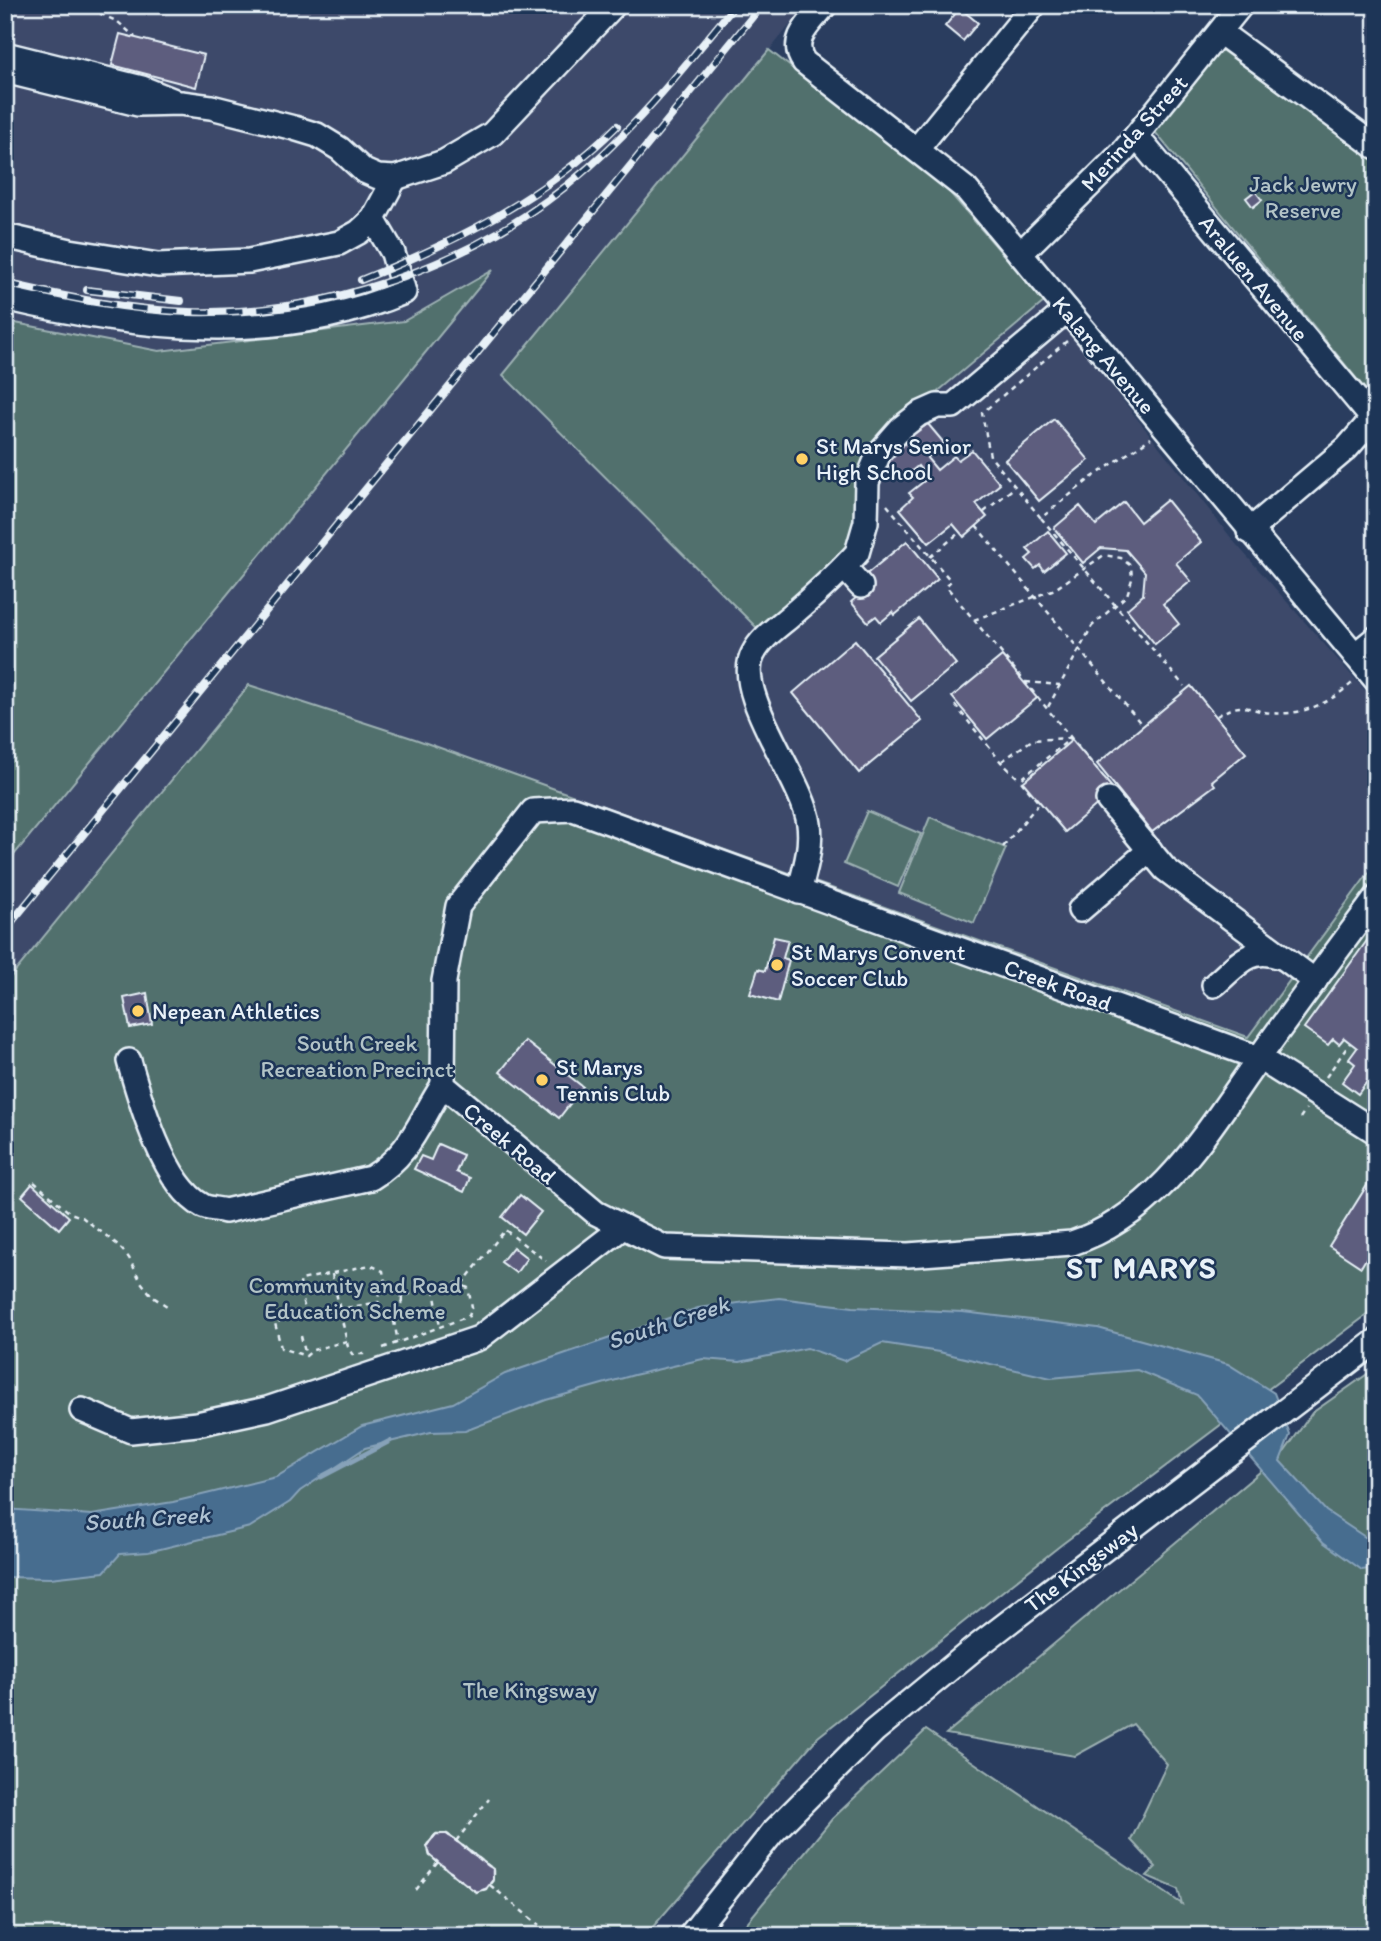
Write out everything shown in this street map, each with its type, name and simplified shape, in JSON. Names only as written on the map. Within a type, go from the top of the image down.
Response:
[{"type":"street","points":[[5,71],[138,104],[181,103],[211,107],[317,135],[340,149],[364,171],[378,177],[395,178],[444,162],[492,134],[614,5]]},
{"type":"street","name":"Kalang Avenue","points":[[825,5],[798,40],[797,48],[804,62],[966,189],[1366,668]]},
{"type":"street","points":[[917,149],[1034,5]]},
{"type":"street","name":"Merinda Street","points":[[1020,254],[1136,136],[1241,5]]},
{"type":"street","points":[[1221,33],[1376,147]]},
{"type":"street","points":[[5,54],[142,88],[181,103]]},
{"type":"street","name":"Araluen Avenue","points":[[1136,136],[1374,417]]},
{"type":"street","points":[[5,236],[70,251],[158,265],[223,265],[339,243],[359,232],[373,219],[395,178]]},
{"type":"street","points":[[5,298],[94,318],[182,328],[226,329],[312,318],[404,292],[393,253],[373,219]]},
{"type":"street","points":[[799,892],[810,846],[809,821],[794,779],[767,731],[749,674],[752,654],[769,634],[844,567],[857,552],[863,538],[871,466],[889,440],[930,408],[953,406],[1067,310]]},
{"type":"street","points":[[1249,531],[1347,448],[1374,417]]},
{"type":"street","points":[[844,567],[861,586]]},
{"type":"street","points":[[1366,668],[1376,638]]},
{"type":"street","points":[[1107,789],[1165,869],[1315,981]]},
{"type":"street","name":"Creek Road","points":[[1259,1058],[1191,1153],[1161,1186],[1123,1219],[1095,1236],[1072,1243],[908,1255],[664,1247],[596,1213],[443,1085],[444,981],[458,906],[533,811],[573,809],[1259,1058],[1376,1132]]},
{"type":"street","points":[[1080,910],[1150,850]]},
{"type":"street","points":[[1259,1058],[1376,898]]},
{"type":"street","points":[[1214,985],[1255,952],[1266,951],[1283,958]]},
{"type":"street","points":[[129,1061],[143,1110],[181,1186],[203,1205],[225,1211],[371,1178],[390,1167],[406,1150],[443,1085]]},
{"type":"street","points":[[82,1410],[131,1431],[197,1423],[267,1409],[479,1338],[623,1227]]},
{"type":"street","name":"The Kingsway","points":[[690,1936],[773,1832],[874,1731],[1005,1625],[1376,1341]]},
{"type":"path","points":[[82,5],[118,22],[135,37]]},
{"type":"path","points":[[1074,335],[982,413],[990,456],[1184,686]]},
{"type":"path","points":[[1041,518],[1091,478],[1156,434]]},
{"type":"path","points":[[984,512],[1015,486]]},
{"type":"path","points":[[885,499],[888,507],[951,581],[946,586],[1071,738],[1107,789]]},
{"type":"path","points":[[976,526],[1143,726]]},
{"type":"path","points":[[930,557],[960,532]]},
{"type":"path","points":[[974,620],[1063,585],[1104,555],[1121,558],[1131,566],[1131,588],[1115,606],[1095,622],[1047,708]]},
{"type":"path","points":[[1217,716],[1239,706],[1271,713],[1307,709],[1334,698],[1366,668]]},
{"type":"path","points":[[1026,682],[1060,685]]},
{"type":"path","points":[[955,705],[1001,762],[1039,803],[1003,847]]},
{"type":"path","points":[[1001,762],[1032,740],[1071,738]]},
{"type":"path","points":[[1020,780],[1071,738]]},
{"type":"path","points":[[1330,1070],[1350,1043]]},
{"type":"path","points":[[34,1182],[70,1213],[82,1217],[118,1245],[153,1297],[167,1306]]},
{"type":"path","points":[[401,1296],[462,1284],[505,1230],[562,1274]]},
{"type":"path","points":[[307,1317],[299,1282],[370,1265],[378,1266],[383,1271],[386,1288]]},
{"type":"path","points":[[332,1274],[352,1354],[366,1354],[469,1316],[472,1307],[468,1289],[462,1284]]},
{"type":"path","points":[[386,1288],[397,1290],[401,1296],[401,1304],[392,1311]]},
{"type":"path","points":[[386,1288],[380,1293],[379,1302],[384,1309],[392,1311]]},
{"type":"path","points":[[433,1289],[440,1327]]},
{"type":"path","points":[[306,1356],[281,1348],[275,1323],[288,1316],[307,1317],[379,1302]]},
{"type":"path","points":[[392,1311],[398,1342]]},
{"type":"path","points":[[412,1317],[438,1312]]},
{"type":"path","points":[[300,1336],[306,1356]]},
{"type":"path","points":[[306,1356],[313,1350],[347,1341]]},
{"type":"path","points":[[456,1841],[489,1799]]},
{"type":"path","points":[[436,1834],[447,1834],[456,1841],[493,1870],[494,1880],[486,1889],[476,1892],[430,1856],[428,1845],[436,1834]]},
{"type":"path","points":[[416,1890],[438,1862]]},
{"type":"path","points":[[490,1885],[539,1925]]},
{"type":"shaded area","name":"St Marys Senior High School","points":[[5,5],[806,5],[769,51],[962,203],[1072,336],[1236,544],[1376,703],[1376,863],[1249,1037],[415,739],[250,685],[5,983],[5,866],[492,272],[404,321],[159,351],[5,321]]},
{"type":"green space","name":"Jack Jewry Reserve","points":[[1220,49],[1376,161],[1374,400],[1155,132]]},
{"type":"green space","points":[[769,50],[945,187],[1044,302],[877,443],[854,546],[764,635],[503,375]]},
{"type":"green space","points":[[493,270],[5,866],[5,321],[159,351],[404,321]]},
{"type":"green space","points":[[249,685],[415,739],[1248,1037],[1376,863],[1376,1308],[1061,1545],[818,1737],[645,1936],[5,1936],[5,984]]},
{"type":"green space","points":[[867,811],[921,834],[898,887],[844,864]]},
{"type":"green space","points":[[930,817],[1006,848],[974,923],[899,893]]},
{"type":"green space","points":[[1376,1368],[1376,1936],[736,1936],[832,1819],[926,1730],[1182,1904],[1178,1889],[1147,1876],[1156,1867],[1131,1840],[1167,1764],[1133,1724],[1075,1756],[946,1734],[1285,1451],[1312,1413]]},
{"type":"water","points":[[779,1298],[853,1307],[963,1312],[1098,1328],[1228,1364],[1274,1393],[1290,1435],[1280,1461],[1326,1511],[1368,1539],[1376,1538],[1376,1568],[1362,1570],[1323,1542],[1197,1395],[1137,1370],[1051,1378],[939,1352],[882,1343],[844,1361],[807,1348],[740,1362],[703,1359],[634,1375],[546,1400],[465,1431],[431,1432],[365,1448],[250,1527],[148,1552],[120,1554],[104,1572],[50,1578],[5,1577],[5,1509],[92,1515],[173,1502],[276,1477],[362,1426],[453,1403],[505,1374],[698,1308]]},
{"type":"building","points":[[960,8],[978,23],[963,41],[945,26]]},
{"type":"building","points":[[120,34],[204,55],[196,87],[112,65]]},
{"type":"building","points":[[1255,191],[1262,200],[1253,207],[1246,198]]},
{"type":"building","points":[[1054,419],[1089,460],[1039,501],[1005,460]]},
{"type":"building","points":[[928,424],[944,443],[927,458],[937,470],[954,456],[958,460],[972,450],[1000,484],[976,504],[987,517],[964,537],[953,524],[929,543],[900,509],[913,497],[909,493],[928,478],[918,466],[900,480],[884,460],[902,446],[899,443]]},
{"type":"building","points":[[1167,500],[1201,542],[1176,563],[1191,581],[1163,604],[1179,624],[1155,644],[1127,609],[1143,595],[1145,572],[1126,550],[1101,548],[1083,563],[1054,528],[1080,506],[1096,525],[1124,502],[1140,522]]},
{"type":"building","points":[[1048,531],[1066,553],[1044,571],[1040,565],[1035,569],[1026,559],[1032,554],[1027,549]]},
{"type":"building","points":[[907,541],[938,579],[895,615],[893,612],[881,622],[876,616],[868,622],[851,602],[870,586],[863,577]]},
{"type":"building","points":[[919,619],[956,664],[911,701],[874,656]]},
{"type":"building","points":[[855,640],[922,721],[859,773],[793,693]]},
{"type":"building","points":[[1002,656],[1037,698],[987,739],[952,697]]},
{"type":"building","points":[[1191,686],[1246,753],[1212,781],[1215,785],[1152,832],[1097,764]]},
{"type":"building","points":[[1072,740],[1114,790],[1065,832],[1023,782]]},
{"type":"building","points":[[1376,928],[1376,1069],[1358,1094],[1342,1082],[1355,1064],[1349,1059],[1357,1048],[1344,1038],[1339,1044],[1333,1039],[1328,1045],[1304,1028]]},
{"type":"building","name":"St Marys Convent Soccer Club","points":[[774,937],[788,940],[783,958],[789,960],[778,1002],[750,994],[758,969],[765,971]]},
{"type":"building","name":"Nepean Athletics","points":[[147,993],[152,1024],[130,1028],[124,998]]},
{"type":"building","name":"St Marys Tennis Club","points":[[525,1041],[583,1087],[559,1118],[500,1072]]},
{"type":"building","points":[[438,1144],[463,1155],[456,1172],[470,1178],[464,1192],[414,1169],[421,1156],[431,1160]]},
{"type":"building","points":[[1376,1171],[1376,1262],[1367,1257],[1361,1267],[1329,1246]]},
{"type":"building","points":[[32,1184],[69,1217],[59,1229],[22,1196]]},
{"type":"building","points":[[520,1195],[541,1212],[523,1234],[502,1217]]},
{"type":"building","points":[[513,1247],[527,1258],[516,1273],[501,1262]]},
{"type":"building","points":[[436,1834],[447,1834],[493,1869],[493,1880],[486,1889],[476,1892],[430,1856],[427,1845]]},
{"type":"waterway","name":"South Creek","points":[[321,1477],[390,1441]]},
{"type":"railway","points":[[5,283],[96,302],[189,312],[243,311],[297,304],[350,293],[402,277],[453,256],[501,230],[547,201],[589,167],[647,109],[735,5]]},
{"type":"railway","points":[[5,930],[762,5]]},
{"type":"railway","points":[[361,280],[464,234],[529,197],[589,152],[617,126]]},
{"type":"railway","points":[[87,290],[181,301]]},
{"type":"place","name":"St Marys Senior High School","points":[[802,459]]},
{"type":"place","name":"St Marys Convent Soccer Club","points":[[777,965]]},
{"type":"place","name":"Nepean Athletics","points":[[138,1011]]},
{"type":"place","name":"St Marys Tennis Club","points":[[542,1080]]},
{"type":"district","name":"ST MARYS","points":[[1142,1267]]},
{"type":"park label","name":"South Creek Recreation Precinct","points":[[357,1056]]},
{"type":"park label","name":"Community and Road Education Scheme","points":[[355,1298]]}]
